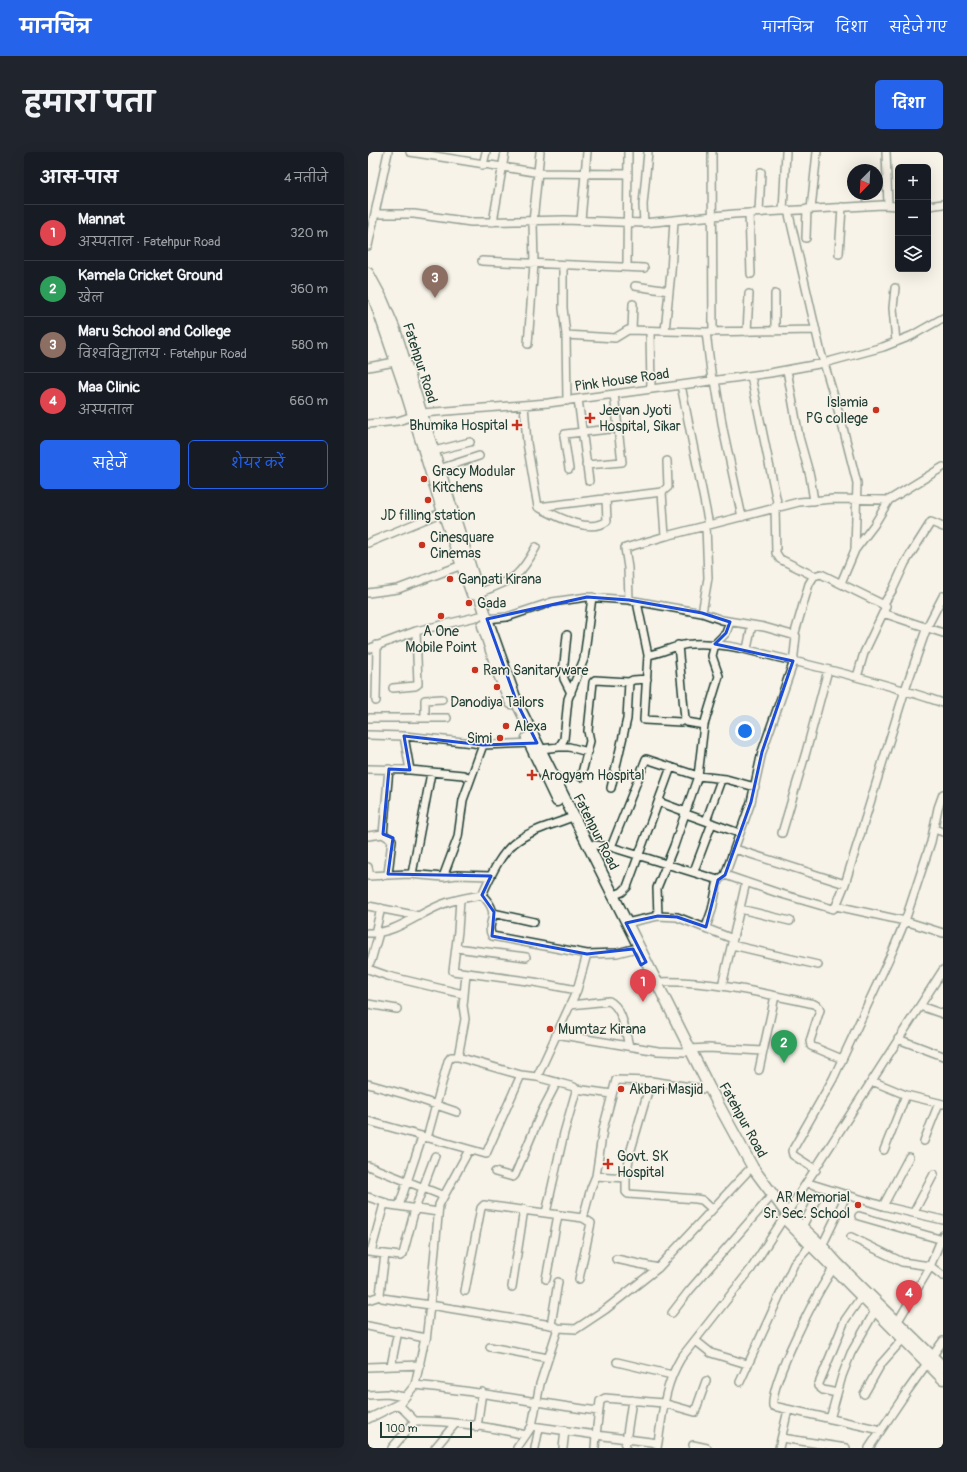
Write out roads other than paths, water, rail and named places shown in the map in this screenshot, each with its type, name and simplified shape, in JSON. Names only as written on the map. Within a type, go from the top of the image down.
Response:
[{"type":"street","points":[[368,246],[388,152]]},
{"type":"street","points":[[410,152],[452,156],[503,169],[540,173],[628,174]]},
{"type":"street","points":[[483,165],[486,152]]},
{"type":"street","points":[[493,222],[505,152]]},
{"type":"street","points":[[528,344],[534,264],[533,222],[540,173],[540,152]]},
{"type":"street","points":[[581,220],[587,152]]},
{"type":"street","points":[[627,267],[628,152]]},
{"type":"street","points":[[644,223],[643,205],[648,152]]},
{"type":"street","points":[[712,152],[710,332],[714,380],[742,517]]},
{"type":"street","points":[[786,152],[786,211],[824,363],[841,420],[857,483],[855,550]]},
{"type":"street","points":[[806,238],[817,152]]},
{"type":"street","points":[[886,152],[888,206]]},
{"type":"street","points":[[759,212],[761,172]]},
{"type":"street","points":[[931,206],[943,204]]},
{"type":"street","points":[[375,214],[414,214],[471,222],[581,220],[644,223],[759,212],[842,207],[895,206]]},
{"type":"street","points":[[839,254],[842,207]]},
{"type":"street","points":[[749,213],[751,274]]},
{"type":"street","points":[[665,331],[674,220]]},
{"type":"street","points":[[482,261],[644,268]]},
{"type":"street","points":[[563,265],[563,308],[566,335],[567,401]]},
{"type":"street","name":"Fatehpur Road","points":[[368,273],[375,301],[400,361],[418,414],[434,451],[479,593],[483,618],[517,703],[569,818],[586,844],[626,923],[644,964],[656,982],[687,1051],[753,1168],[786,1216],[802,1227],[898,1321],[930,1360]]},
{"type":"street","points":[[635,286],[669,291]]},
{"type":"street","points":[[368,287],[375,301]]},
{"type":"street","points":[[895,288],[892,308],[896,342]]},
{"type":"street","points":[[747,332],[749,294]]},
{"type":"street","points":[[775,294],[775,331]]},
{"type":"street","points":[[632,330],[633,304]]},
{"type":"street","name":"Pink House Road","points":[[368,424],[398,421],[418,414],[567,401],[787,370],[824,363],[896,342],[911,336],[943,318]]},
{"type":"street","points":[[566,335],[615,338],[624,331],[632,330],[747,332],[816,330]]},
{"type":"street","points":[[650,331],[651,389]]},
{"type":"street","points":[[368,367],[400,361]]},
{"type":"street","points":[[787,370],[799,437],[810,476],[814,501]]},
{"type":"street","points":[[751,376],[777,507],[776,553],[780,559],[814,576]]},
{"type":"street","points":[[681,385],[707,525],[708,578],[702,613]]},
{"type":"street","points":[[586,465],[622,462],[614,394]]},
{"type":"street","points":[[578,399],[589,481]]},
{"type":"street","points":[[524,405],[527,443],[538,507]]},
{"type":"street","points":[[418,414],[443,512],[483,618]]},
{"type":"street","points":[[569,469],[565,435],[619,428]]},
{"type":"street","points":[[434,451],[470,442]]},
{"type":"street","points":[[440,469],[479,456]]},
{"type":"street","points":[[538,507],[662,492],[668,487],[667,461]]},
{"type":"street","points":[[841,583],[855,550],[874,525],[889,500],[943,467]]},
{"type":"street","points":[[662,492],[665,536]]},
{"type":"street","points":[[538,507],[572,523],[593,525],[607,521],[606,498]]},
{"type":"street","points":[[704,725],[687,722],[685,720],[681,722],[644,720],[648,655],[633,601],[625,548],[777,507],[814,501],[889,500]]},
{"type":"street","points":[[368,543],[443,512]]},
{"type":"street","points":[[883,604],[893,589],[905,563],[923,532],[931,522],[943,527]]},
{"type":"street","points":[[479,593],[509,581],[518,575],[524,568],[536,547]]},
{"type":"street","points":[[368,593],[398,588],[462,565]]},
{"type":"street","points":[[706,927],[712,910],[718,880],[725,875],[751,802],[762,752],[793,661],[796,636],[794,636],[809,584],[814,576],[821,574],[886,606],[864,653],[857,677]]},
{"type":"street","points":[[725,875],[833,909],[836,906],[845,884],[905,690],[927,627],[943,596]]},
{"type":"street","points":[[368,649],[416,631],[483,618],[507,617],[552,602],[592,597],[633,601],[702,613],[730,622],[764,627],[794,636]]},
{"type":"street","points":[[559,747],[564,739],[568,699],[584,659],[592,597]]},
{"type":"street","points":[[883,613],[943,633]]},
{"type":"street","points":[[658,916],[657,888],[686,813],[698,776],[704,725],[719,676],[712,656],[715,644],[726,633],[730,622]]},
{"type":"street","points":[[747,649],[752,625]]},
{"type":"street","points":[[393,688],[415,686],[418,684],[416,631]]},
{"type":"street","points":[[567,635],[563,673],[564,679],[571,693]]},
{"type":"street","points":[[648,655],[656,654],[678,645],[715,644],[747,649],[905,690],[943,703]]},
{"type":"street","points":[[376,701],[377,645]]},
{"type":"street","points":[[678,645],[685,720]]},
{"type":"street","points":[[782,833],[828,670]]},
{"type":"street","points":[[581,777],[590,741],[588,731],[593,682],[595,680],[630,682],[633,680],[647,679]]},
{"type":"street","points":[[611,788],[627,719],[630,682]]},
{"type":"street","points":[[426,718],[425,700],[442,699]]},
{"type":"street","points":[[368,718],[447,718]]},
{"type":"street","points":[[368,735],[404,736],[484,745],[569,747],[588,752]]},
{"type":"street","points":[[404,736],[410,770]]},
{"type":"street","points":[[443,877],[458,837],[463,800],[484,745]]},
{"type":"street","points":[[611,847],[646,759],[698,776],[726,779],[755,787]]},
{"type":"street","points":[[612,896],[625,890],[640,856],[671,767]]},
{"type":"street","points":[[368,769],[410,770],[471,778]]},
{"type":"street","points":[[382,834],[389,769]]},
{"type":"street","points":[[412,874],[431,773]]},
{"type":"street","points":[[694,871],[721,780],[726,779]]},
{"type":"street","points":[[816,1170],[793,1156],[792,1152],[842,1059],[873,995],[905,921],[934,830],[943,794]]},
{"type":"street","points":[[659,802],[739,833]]},
{"type":"street","points":[[482,895],[502,854],[516,840],[541,827],[569,818],[633,949],[644,964],[704,1089],[748,1171],[768,1200],[786,1216],[810,1246],[875,1312],[903,1339],[930,1360],[943,1367]]},
{"type":"street","points":[[934,830],[943,832]]},
{"type":"street","points":[[368,836],[382,834],[392,840],[388,874]]},
{"type":"street","points":[[586,844],[611,847],[694,871],[718,880]]},
{"type":"street","points":[[735,849],[845,884]]},
{"type":"street","points":[[368,867],[369,876],[412,874],[443,877],[457,875],[491,876]]},
{"type":"street","points":[[722,986],[746,882]]},
{"type":"street","points":[[482,895],[492,906],[493,913],[490,932],[492,936],[587,954],[617,953],[633,949]]},
{"type":"street","points":[[374,933],[390,931],[442,905],[460,899],[482,895]]},
{"type":"street","points":[[460,899],[453,971],[466,974],[534,982],[577,990]]},
{"type":"street","points":[[368,906],[418,916]]},
{"type":"street","points":[[836,906],[905,921],[943,932]]},
{"type":"street","points":[[368,965],[371,961],[374,933],[381,908]]},
{"type":"street","points":[[740,909],[790,921]]},
{"type":"street","points":[[493,913],[534,922]]},
{"type":"street","points":[[626,923],[658,916],[677,917],[706,927],[732,942],[818,965]]},
{"type":"street","points":[[456,948],[526,957]]},
{"type":"street","points":[[537,1077],[577,990],[587,954]]},
{"type":"street","points":[[368,969],[388,976],[464,994]]},
{"type":"street","points":[[517,1448],[526,1435],[535,1427],[626,1439],[658,1446],[663,1403],[672,1374],[681,1358],[696,1341],[751,1269],[816,1170],[943,970]]},
{"type":"street","points":[[458,1057],[465,1019],[464,994],[466,974]]},
{"type":"street","points":[[656,982],[694,983],[722,986],[775,996],[819,1007],[820,1010],[810,1041],[811,1046],[842,1059]]},
{"type":"street","points":[[759,1070],[775,996]]},
{"type":"street","points":[[570,1005],[609,1001],[613,1003],[619,1010],[628,1046]]},
{"type":"street","points":[[368,1004],[397,1009]]},
{"type":"street","points":[[920,1006],[943,1014]]},
{"type":"street","points":[[556,1034],[658,1050],[687,1051],[708,1048],[763,1051]]},
{"type":"street","points":[[898,1039],[943,1056]]},
{"type":"street","points":[[399,1206],[406,1180],[438,1104],[448,1060],[452,1057],[458,1057],[521,1075],[557,1082],[576,1089],[612,1094]]},
{"type":"street","points":[[368,1120],[486,1154],[521,1075]]},
{"type":"street","points":[[583,1218],[590,1188],[596,1176],[603,1129],[616,1080],[651,1081],[704,1089]]},
{"type":"street","points":[[651,1081],[630,1153],[626,1178],[626,1192],[628,1194],[702,1200],[712,1209]]},
{"type":"street","points":[[872,1081],[906,1095],[941,1104],[924,1142]]},
{"type":"street","points":[[495,1172],[513,1176],[515,1175],[557,1082]]},
{"type":"street","points":[[368,1084],[438,1104],[457,1112]]},
{"type":"street","points":[[546,1213],[576,1089]]},
{"type":"street","points":[[884,1150],[906,1095]]},
{"type":"street","points":[[415,1421],[400,1407],[403,1400],[415,1385],[426,1340],[438,1212],[444,1196],[469,1150]]},
{"type":"street","points":[[386,1203],[383,1205],[369,1252],[400,1256],[403,1254],[415,1209],[435,1156]]},
{"type":"street","points":[[883,1206],[909,1156]]},
{"type":"street","points":[[368,1166],[444,1196]]},
{"type":"street","points":[[380,1296],[384,1299],[576,1329],[606,1309],[658,1268],[748,1171]]},
{"type":"street","points":[[914,1212],[934,1174]]},
{"type":"street","points":[[596,1176],[626,1178]]},
{"type":"street","points":[[808,1182],[883,1206],[914,1212],[943,1220]]},
{"type":"street","points":[[822,1246],[847,1194]]},
{"type":"street","points":[[368,1197],[399,1206],[438,1212]]},
{"type":"street","points":[[672,1313],[689,1291],[768,1200]]},
{"type":"street","points":[[802,1227],[816,1200]]},
{"type":"street","points":[[465,1291],[481,1208],[484,1205],[524,1209],[583,1218],[591,1223],[579,1279]]},
{"type":"street","points":[[512,1287],[524,1209]]},
{"type":"street","points":[[546,1279],[558,1215]]},
{"type":"street","points":[[859,1216],[942,1238],[930,1266],[898,1321]]},
{"type":"street","points":[[851,1237],[902,1262],[930,1266],[943,1276]]},
{"type":"street","points":[[740,1382],[794,1264],[810,1246]]},
{"type":"street","points":[[380,1296],[385,1254]]},
{"type":"street","points":[[616,1259],[658,1268]]},
{"type":"street","points":[[833,1269],[824,1282],[786,1358],[775,1386],[773,1406],[881,1430]]},
{"type":"street","points":[[535,1448],[536,1403],[555,1326],[558,1282]]},
{"type":"street","points":[[368,1300],[380,1296]]},
{"type":"street","points":[[837,1392],[823,1390],[818,1386],[845,1320],[861,1297]]},
{"type":"street","points":[[830,1419],[850,1352],[875,1312]]},
{"type":"street","points":[[368,1328],[398,1331],[423,1336],[426,1340]]},
{"type":"street","points":[[392,1366],[398,1331]]},
{"type":"street","points":[[864,1394],[881,1364],[903,1339]]},
{"type":"street","points":[[696,1341],[711,1353],[747,1364]]},
{"type":"street","points":[[869,1448],[943,1341]]},
{"type":"street","points":[[490,1347],[548,1358]]},
{"type":"street","points":[[930,1360],[943,1379]]},
{"type":"street","points":[[617,1362],[672,1374]]},
{"type":"street","points":[[368,1367],[420,1365]]},
{"type":"street","points":[[595,1448],[599,1411],[602,1399],[663,1403],[695,1412],[706,1380]]},
{"type":"street","points":[[415,1385],[482,1392],[536,1403],[599,1411]]},
{"type":"street","points":[[477,1427],[482,1392]]},
{"type":"street","points":[[368,1395],[387,1394],[403,1400]]},
{"type":"street","points":[[368,1419],[403,1400]]},
{"type":"street","points":[[625,1448],[632,1400]]},
{"type":"street","points":[[779,1448],[788,1410]]},
{"type":"street","points":[[392,1448],[415,1421],[426,1420],[526,1435]]},
{"type":"street","points":[[435,1448],[455,1424]]},
{"type":"street","points":[[563,1448],[565,1430]]},
{"type":"street","points":[[782,1438],[846,1448]]},
{"type":"street","points":[[693,1445],[707,1448]]},
{"type":"place","name":"Maru School and College","points":[[435,298]]},
{"type":"place","name":"Islamia PG college","points":[[876,410]]},
{"type":"place","name":"Jeevan Jyoti Hospital, Sikar","points":[[590,418]]},
{"type":"place","name":"Bhumika Hospital","points":[[517,425]]},
{"type":"place","name":"Gracy Modular Kitchens","points":[[424,479]]},
{"type":"place","name":"JD filling station","points":[[428,500]]},
{"type":"place","name":"Cinesquare Cinemas","points":[[422,545]]},
{"type":"place","name":"Ganpati Kirana","points":[[450,579]]},
{"type":"place","name":"Gada","points":[[469,603]]},
{"type":"place","name":"A One Mobile Point","points":[[441,616]]},
{"type":"place","name":"Ram Sanitaryware","points":[[475,670]]},
{"type":"place","name":"Danodiya Tailors","points":[[497,687]]},
{"type":"place","name":"Alexa","points":[[506,726]]},
{"type":"place","name":"Simi","points":[[500,738]]},
{"type":"place","name":"Arogyam Hospital","points":[[532,775]]},
{"type":"place","name":"Mannat","points":[[643,1002]]},
{"type":"place","name":"Mumtaz Kirana","points":[[550,1029]]},
{"type":"place","name":"Kamela Cricket Ground","points":[[784,1063]]},
{"type":"place","name":"Akbari Masjid","points":[[621,1089]]},
{"type":"place","name":"Govt. SK Hospital","points":[[608,1164]]},
{"type":"place","name":"AR Memorial Sr. Sec. School","points":[[858,1205]]},
{"type":"place","name":"Maa Clinic","points":[[909,1313]]}]
